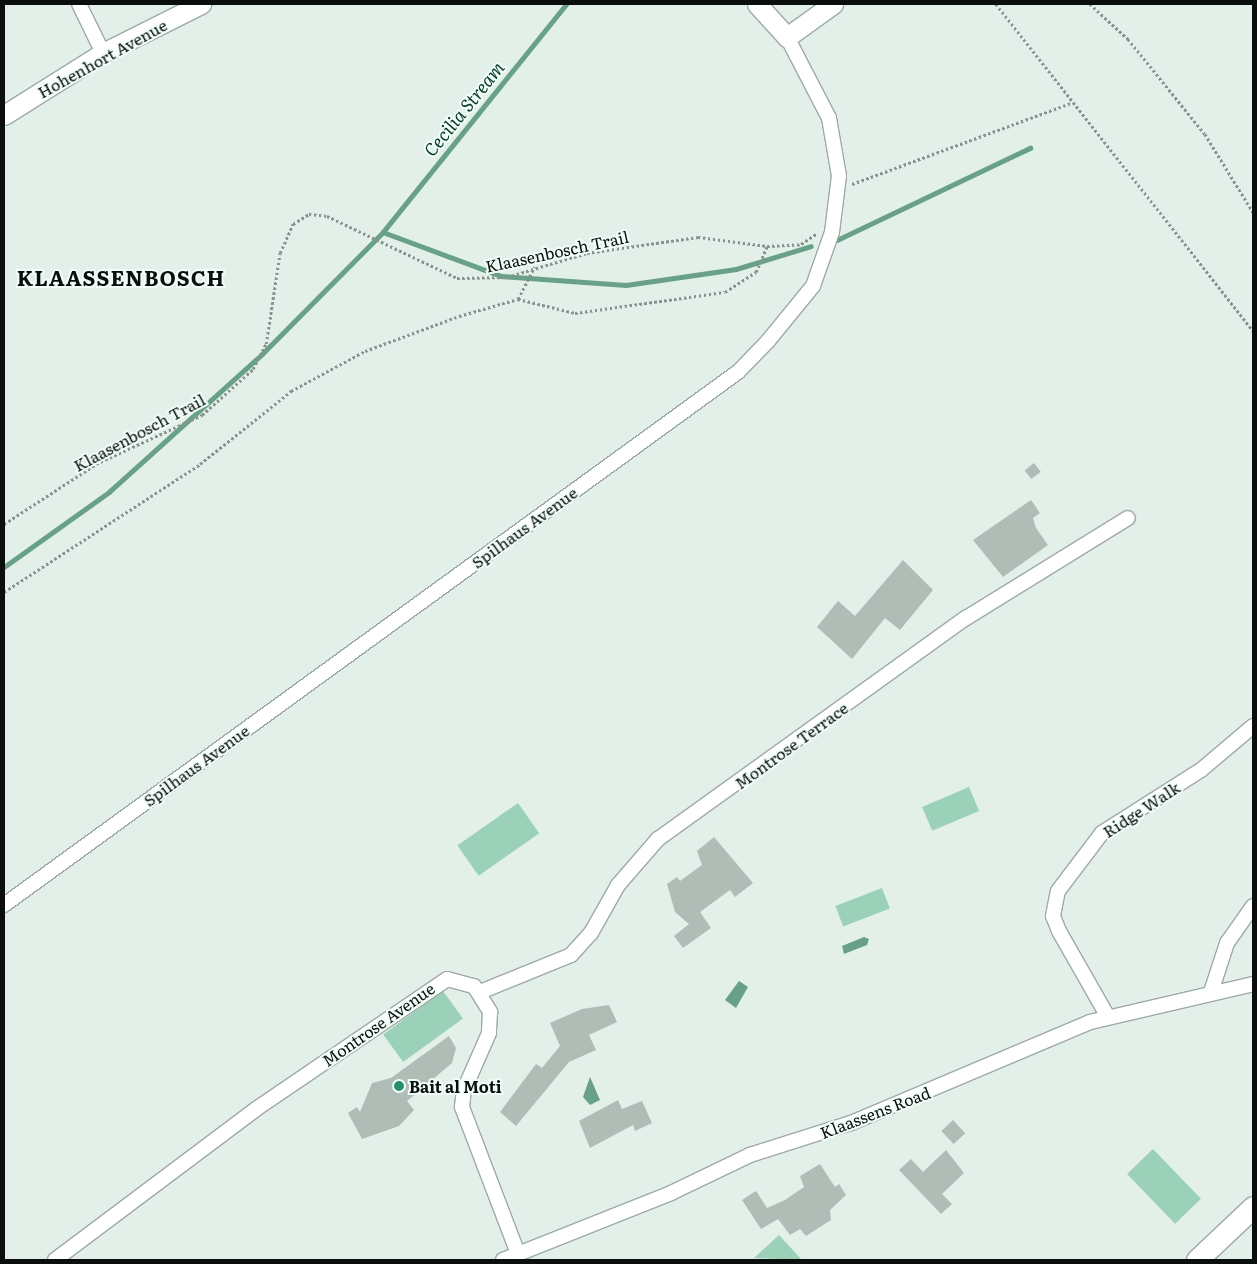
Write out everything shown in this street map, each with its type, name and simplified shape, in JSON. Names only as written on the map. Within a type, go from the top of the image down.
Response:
[{"type":"main road","points":[[1197,1260],[1253,1207]]},
{"type":"street","points":[[79,4],[103,53]]},
{"type":"street","name":"Hohenhort Avenue","points":[[4,115],[103,53],[201,4]]},
{"type":"street","points":[[757,4],[788,37],[833,4]]},
{"type":"street","name":"Spilhaus Avenue","points":[[4,905],[738,372],[813,286],[832,232],[838,190],[829,118],[788,37]]},
{"type":"street","name":"Montrose Terrace","points":[[480,992],[571,955],[592,933],[618,885],[658,839],[966,618],[1128,518]]},
{"type":"street","name":"Ridge Walk","points":[[1108,1017],[1053,916],[1058,891],[1102,833],[1201,770],[1253,726]]},
{"type":"street","points":[[1211,992],[1226,943],[1253,906]]},
{"type":"street","name":"Montrose Avenue","points":[[55,1260],[256,1109],[435,984],[459,980],[480,992]]},
{"type":"street","name":"Klaassens Road","points":[[502,1260],[671,1193],[750,1155],[851,1124],[1108,1017],[1211,992],[1253,984]]},
{"type":"street","points":[[480,992],[488,1005],[490,1026],[464,1090],[463,1116],[518,1254]]},
{"type":"path","points":[[996,4],[1071,103],[1253,331]]},
{"type":"path","points":[[1090,4],[1128,39],[1205,134],[1253,212]]},
{"type":"path","points":[[838,190],[1071,103]]},
{"type":"path","name":"Klaasenbosch Trail","points":[[4,524],[96,464],[202,415],[253,369],[266,344],[280,253],[293,224],[309,214],[327,216],[457,278],[507,276],[587,253],[698,237],[767,246],[801,244],[822,226]]},
{"type":"path","points":[[4,592],[200,464],[291,391],[365,351],[459,316],[518,300],[575,313],[725,292],[756,272],[767,246]]},
{"type":"path","points":[[518,300],[535,267]]},
{"type":"shaded area","points":[[969,787],[979,811],[932,831],[922,807]]},
{"type":"shaded area","points":[[518,803],[539,833],[479,876],[457,845]]},
{"type":"shaded area","points":[[882,888],[890,909],[843,926],[835,906]]},
{"type":"shaded area","points":[[864,937],[869,939],[867,945],[844,954],[842,946]]},
{"type":"shaded area","points":[[739,981],[748,987],[736,1008],[725,1000]]},
{"type":"shaded area","points":[[443,991],[463,1019],[403,1062],[383,1034]]},
{"type":"shaded area","points":[[590,1077],[600,1100],[590,1105],[583,1097]]},
{"type":"shaded area","points":[[1153,1149],[1201,1199],[1175,1224],[1127,1174]]},
{"type":"shaded area","points":[[779,1235],[802,1260],[754,1258]]},
{"type":"building","points":[[1034,463],[1041,472],[1031,479],[1025,470]]},
{"type":"building","points":[[1031,500],[1040,513],[1033,518],[1036,528],[1048,545],[1003,577],[973,540]]},
{"type":"building","points":[[903,560],[933,590],[900,630],[885,618],[852,659],[817,627],[838,601],[855,616]]},
{"type":"building","points":[[714,837],[753,883],[735,897],[730,890],[700,912],[711,928],[683,948],[674,936],[689,924],[675,912],[667,884],[677,877],[680,881],[702,865],[697,851]]},
{"type":"building","points":[[609,1005],[617,1022],[589,1035],[596,1050],[569,1062],[516,1126],[500,1112],[536,1064],[542,1068],[560,1046],[550,1023],[582,1009]]},
{"type":"building","name":"Bait al Moti","points":[[449,1036],[456,1048],[452,1063],[407,1101],[414,1110],[399,1126],[362,1139],[348,1113],[357,1107],[360,1112],[372,1083],[391,1078]]},
{"type":"building","points":[[618,1100],[622,1109],[642,1101],[652,1123],[635,1131],[633,1125],[590,1148],[579,1121]]},
{"type":"building","points":[[953,1120],[965,1133],[954,1144],[941,1131]]},
{"type":"building","points":[[946,1150],[964,1173],[942,1194],[952,1204],[941,1214],[899,1170],[911,1159],[923,1172]]},
{"type":"building","points":[[820,1164],[835,1187],[839,1184],[846,1195],[830,1210],[831,1220],[806,1236],[800,1229],[790,1235],[778,1219],[761,1229],[742,1200],[756,1191],[767,1208],[785,1200],[804,1187],[800,1176]]},
{"type":"waterway","name":"Cecilia Stream","points":[[383,232],[566,4]]},
{"type":"waterway","points":[[837,240],[1030,148]]},
{"type":"waterway","points":[[4,567],[109,492],[262,354],[383,232],[501,276],[626,285],[736,269],[811,246]]},
{"type":"place","name":"Bait al Moti","points":[[399,1086]]},
{"type":"district","name":"KLAASSENBOSCH","points":[[121,277]]}]
